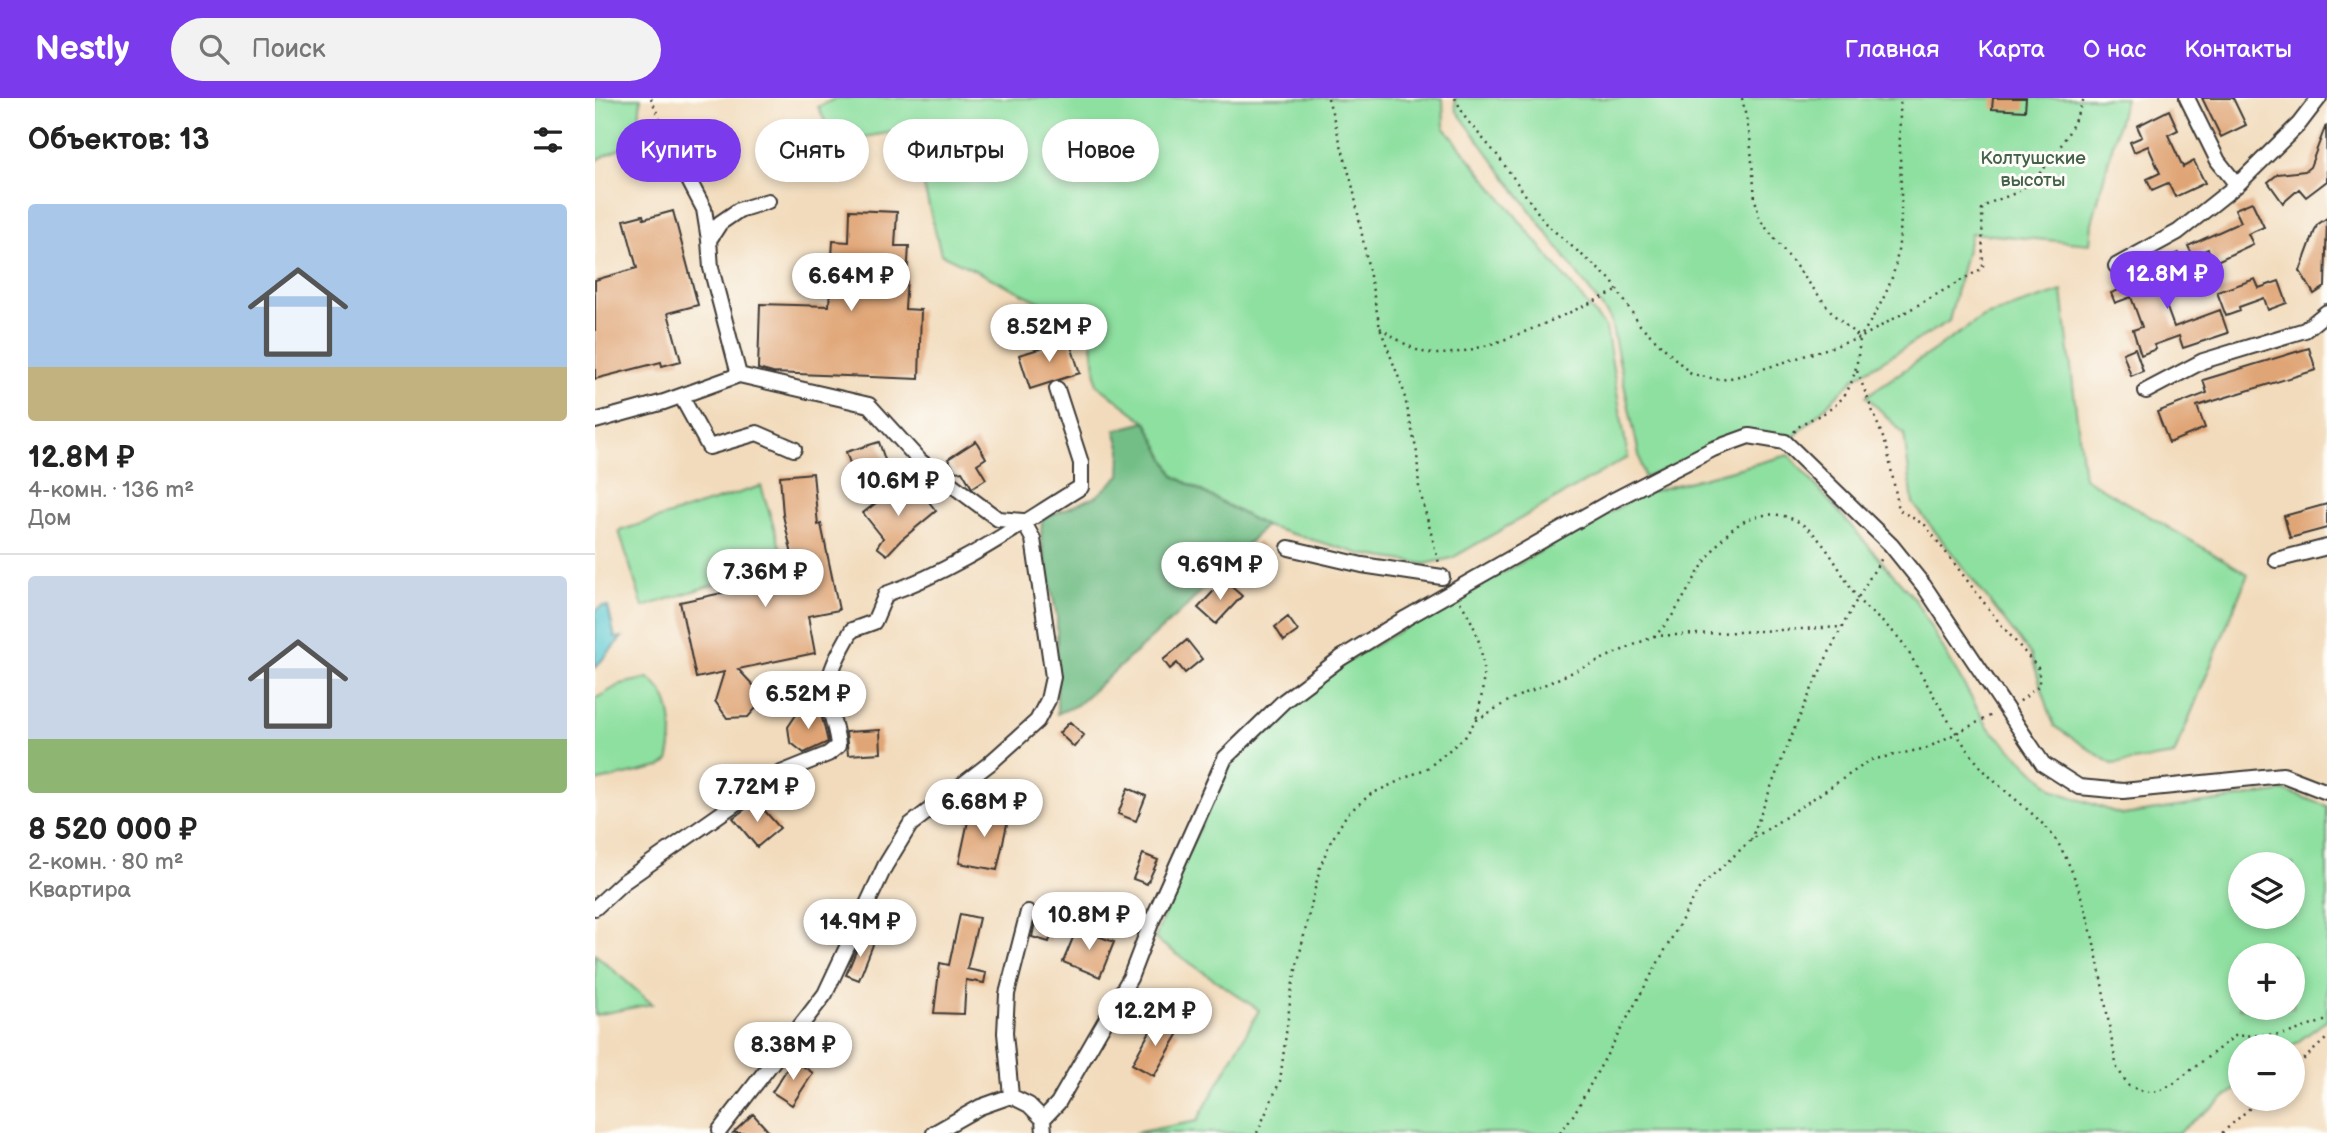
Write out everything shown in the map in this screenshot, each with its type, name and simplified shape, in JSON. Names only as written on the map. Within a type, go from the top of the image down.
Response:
[{"type":"street","points":[[2187,98],[2218,161],[2237,186]]},
{"type":"street","points":[[2116,267],[2178,232],[2237,186],[2299,124],[2319,98]]},
{"type":"street","points":[[690,182],[704,209],[711,268],[739,375]]},
{"type":"street","points":[[709,240],[720,223],[739,210],[768,201]]},
{"type":"street","points":[[2146,391],[2203,361],[2305,330],[2327,312]]},
{"type":"street","points":[[595,421],[681,396],[739,375],[869,405],[921,461],[998,519],[1023,521]]},
{"type":"street","points":[[595,908],[622,883],[776,775],[828,754],[838,746],[837,728],[828,701],[831,667],[852,630],[874,622],[886,594],[988,548],[1023,521],[1081,487],[1081,463],[1057,389]]},
{"type":"street","points":[[681,396],[709,446],[757,433],[794,449]]},
{"type":"street","points":[[934,1133],[980,1107],[1011,1096],[1029,1105],[1044,1126],[1130,978],[1225,758],[1284,701],[1341,657],[1608,503],[1713,449],[1749,436],[1785,442],[1891,545],[1924,586],[2043,764],[2079,787],[2123,791],[2283,775],[2327,792]]},
{"type":"street","points":[[720,1132],[825,994],[885,866],[909,825],[989,764],[1037,721],[1042,711],[1053,677],[1050,643],[1033,539],[1023,521]]},
{"type":"street","points":[[2276,560],[2327,547]]},
{"type":"street","points":[[1289,548],[1362,565],[1442,577]]},
{"type":"street","points":[[1011,1096],[1005,1033],[1007,994],[1028,912]]},
{"type":"path","points":[[651,98],[660,119]]},
{"type":"path","points":[[1328,98],[1353,188],[1380,328],[1403,389],[1417,453],[1419,488],[1442,577]]},
{"type":"path","points":[[1455,98],[1466,119],[1498,156],[1546,224],[1611,280],[1640,325],[1669,355],[1691,374],[1706,379],[1744,375],[1860,338],[1983,268],[1982,209],[1990,201],[2010,197],[2025,187],[2057,151],[2075,122],[2084,98]]},
{"type":"path","points":[[1742,98],[1750,137],[1755,200],[1760,220],[1834,315],[1860,338]]},
{"type":"path","points":[[1785,442],[1801,423],[1824,414],[1852,386],[1857,371],[1860,338],[1884,299],[1897,252],[1901,98]]},
{"type":"path","points":[[1380,328],[1422,352],[1448,355],[1489,344],[1618,290]]},
{"type":"path","points":[[1560,1133],[1574,1114],[1700,887],[1751,840],[1871,760],[1927,748],[2005,710],[2029,696],[2039,685],[2039,668],[1998,621],[1925,525],[1899,510],[1887,448],[1857,371]]},
{"type":"path","points":[[1475,721],[1510,699],[1654,636],[1669,624],[1696,573],[1725,537],[1749,519],[1766,514],[1799,524],[1819,538],[1836,560],[1857,597],[1890,625],[1956,734],[1981,767],[2043,824],[2063,851],[2092,927],[2117,1068],[2129,1086],[2145,1093],[2159,1091],[2173,1084],[2235,1036],[2286,1034],[2327,1020]]},
{"type":"path","points":[[1751,840],[1796,719],[1857,597],[1891,545]]},
{"type":"path","points":[[1257,1133],[1280,1081],[1295,975],[1320,866],[1329,843],[1347,814],[1395,782],[1429,767],[1466,736],[1475,721],[1482,700],[1483,654],[1476,631],[1453,593]]},
{"type":"path","points":[[1654,636],[1843,627]]},
{"type":"path","points":[[2305,1058],[2327,1038]]},
{"type":"path","points":[[2222,1133],[2247,1111]]},
{"type":"green space","points":[[595,98],[641,98],[639,119],[616,119],[616,150],[595,161]]},
{"type":"green space","points":[[836,98],[1443,98],[1444,127],[1606,328],[1628,457],[1452,558],[1425,564],[1361,554],[1265,526],[1174,476],[1146,422],[1097,385],[1090,326],[941,254],[923,182],[1028,182],[1028,119],[883,119],[883,134],[869,136],[869,119],[824,119],[818,107]]},
{"type":"green space","name":"Колтушские высоты","points":[[1455,98],[2125,98],[2092,223],[2090,244],[1971,233],[1949,321],[1856,377],[1795,436],[1742,438],[1644,478],[1610,318],[1456,110]]},
{"type":"green space","points":[[2062,291],[2084,478],[2248,574],[2174,755],[2112,764],[2054,726],[2031,655],[1913,503],[1904,434],[1866,396],[1983,317]]},
{"type":"green space","points":[[1146,422],[1174,476],[1265,526],[1185,608],[1077,705],[1057,714],[1057,617],[1041,539],[1042,519],[1097,496],[1120,475],[1121,450],[1115,430]]},
{"type":"green space","points":[[1789,455],[1914,598],[1988,727],[2055,791],[2123,815],[2285,791],[2327,806],[2327,1020],[2305,1036],[2305,1034],[2228,1034],[2228,1095],[2178,1133],[1134,1133],[1197,1121],[1259,1010],[1155,939],[1181,866],[1230,766],[1289,707],[1347,661],[1642,494]]},
{"type":"green space","points":[[761,486],[785,562],[643,607],[619,531]]},
{"type":"green space","points":[[648,678],[663,695],[671,716],[672,739],[668,762],[660,767],[595,782],[595,699],[621,684]]},
{"type":"green space","points":[[595,954],[652,1004],[595,1015]]},
{"type":"water","points":[[602,606],[608,607],[615,638],[622,637],[595,668],[595,611]]},
{"type":"building","points":[[1993,98],[2026,98],[2025,111],[1992,109]]},
{"type":"building","points":[[2202,98],[2233,98],[2246,125],[2221,137]]},
{"type":"building","points":[[2169,110],[2178,130],[2168,135],[2183,167],[2194,161],[2205,183],[2175,197],[2168,183],[2152,190],[2147,179],[2160,173],[2148,146],[2134,152],[2130,142],[2142,137],[2137,126]]},
{"type":"building","points":[[2326,125],[2327,181],[2306,197],[2299,189],[2283,203],[2268,182],[2278,174],[2305,171],[2310,167]]},
{"type":"building","points":[[2252,202],[2264,227],[2248,234],[2253,244],[2215,262],[2208,249],[2193,256],[2188,246],[2241,222],[2235,209]]},
{"type":"building","points":[[850,210],[897,212],[895,246],[909,246],[905,309],[921,310],[919,379],[773,373],[758,369],[760,304],[829,306],[833,241],[849,242]]},
{"type":"building","points":[[673,211],[698,305],[668,313],[681,361],[662,366],[661,362],[595,379],[595,280],[637,268],[624,220],[643,215],[644,219]]},
{"type":"building","points":[[2327,218],[2325,287],[2314,294],[2300,271],[2317,225]]},
{"type":"building","points":[[2178,253],[2187,279],[2172,285],[2175,296],[2164,300],[2174,327],[2220,310],[2228,333],[2183,348],[2179,336],[2154,345],[2156,349],[2141,355],[2133,330],[2142,327],[2131,297],[2115,303],[2111,293],[2165,272],[2160,260]]},
{"type":"building","points":[[2255,279],[2259,288],[2279,281],[2287,303],[2268,310],[2264,298],[2239,307],[2240,311],[2226,316],[2217,292]]},
{"type":"building","points":[[1069,340],[1080,373],[1030,389],[1019,355]]},
{"type":"building","points":[[2135,348],[2143,371],[2131,376],[2123,353]]},
{"type":"building","points":[[2309,348],[2316,370],[2197,406],[2205,428],[2169,443],[2157,412],[2207,393],[2203,380]]},
{"type":"building","points":[[976,441],[986,458],[977,464],[986,479],[972,488],[962,471],[956,472],[948,459]]},
{"type":"building","points":[[879,442],[892,481],[860,492],[846,452]]},
{"type":"building","points":[[813,473],[818,525],[821,524],[839,610],[808,616],[815,653],[738,669],[754,686],[757,707],[748,717],[727,718],[715,701],[724,672],[696,678],[680,602],[797,577],[783,515],[780,476]]},
{"type":"building","points":[[894,489],[899,504],[919,489],[936,511],[887,555],[877,547],[883,538],[863,513]]},
{"type":"building","points":[[2327,504],[2327,528],[2290,538],[2284,516]]},
{"type":"building","points":[[1258,542],[1272,556],[1254,574],[1240,560]]},
{"type":"building","points":[[1224,580],[1242,596],[1216,624],[1198,608]]},
{"type":"building","points":[[1288,617],[1298,631],[1284,641],[1275,627]]},
{"type":"building","points":[[1187,640],[1202,659],[1185,673],[1177,663],[1170,669],[1163,660]]},
{"type":"building","points":[[809,710],[821,714],[828,742],[804,753],[790,742],[788,727],[796,715]]},
{"type":"building","points":[[1070,722],[1084,735],[1074,747],[1059,733]]},
{"type":"building","points":[[880,730],[881,753],[848,755],[846,732]]},
{"type":"building","points":[[1128,788],[1146,796],[1136,821],[1118,814]]},
{"type":"building","points":[[756,801],[780,828],[757,847],[733,818]]},
{"type":"building","points":[[971,807],[1009,815],[997,870],[959,863]]},
{"type":"building","points":[[1143,854],[1158,860],[1147,884],[1133,879]]},
{"type":"building","points":[[1038,907],[1058,913],[1049,942],[1032,937]]},
{"type":"building","points":[[960,914],[979,918],[967,969],[986,973],[984,983],[966,980],[964,1014],[934,1013],[940,963],[949,965]]},
{"type":"building","points":[[1077,928],[1114,942],[1100,977],[1063,962]]},
{"type":"building","points":[[862,937],[874,942],[859,980],[846,975]]},
{"type":"building","points":[[1156,1020],[1179,1033],[1154,1076],[1132,1064]]},
{"type":"building","points":[[793,1060],[813,1073],[792,1105],[772,1092]]},
{"type":"building","points":[[753,1114],[770,1133],[733,1133]]}]
